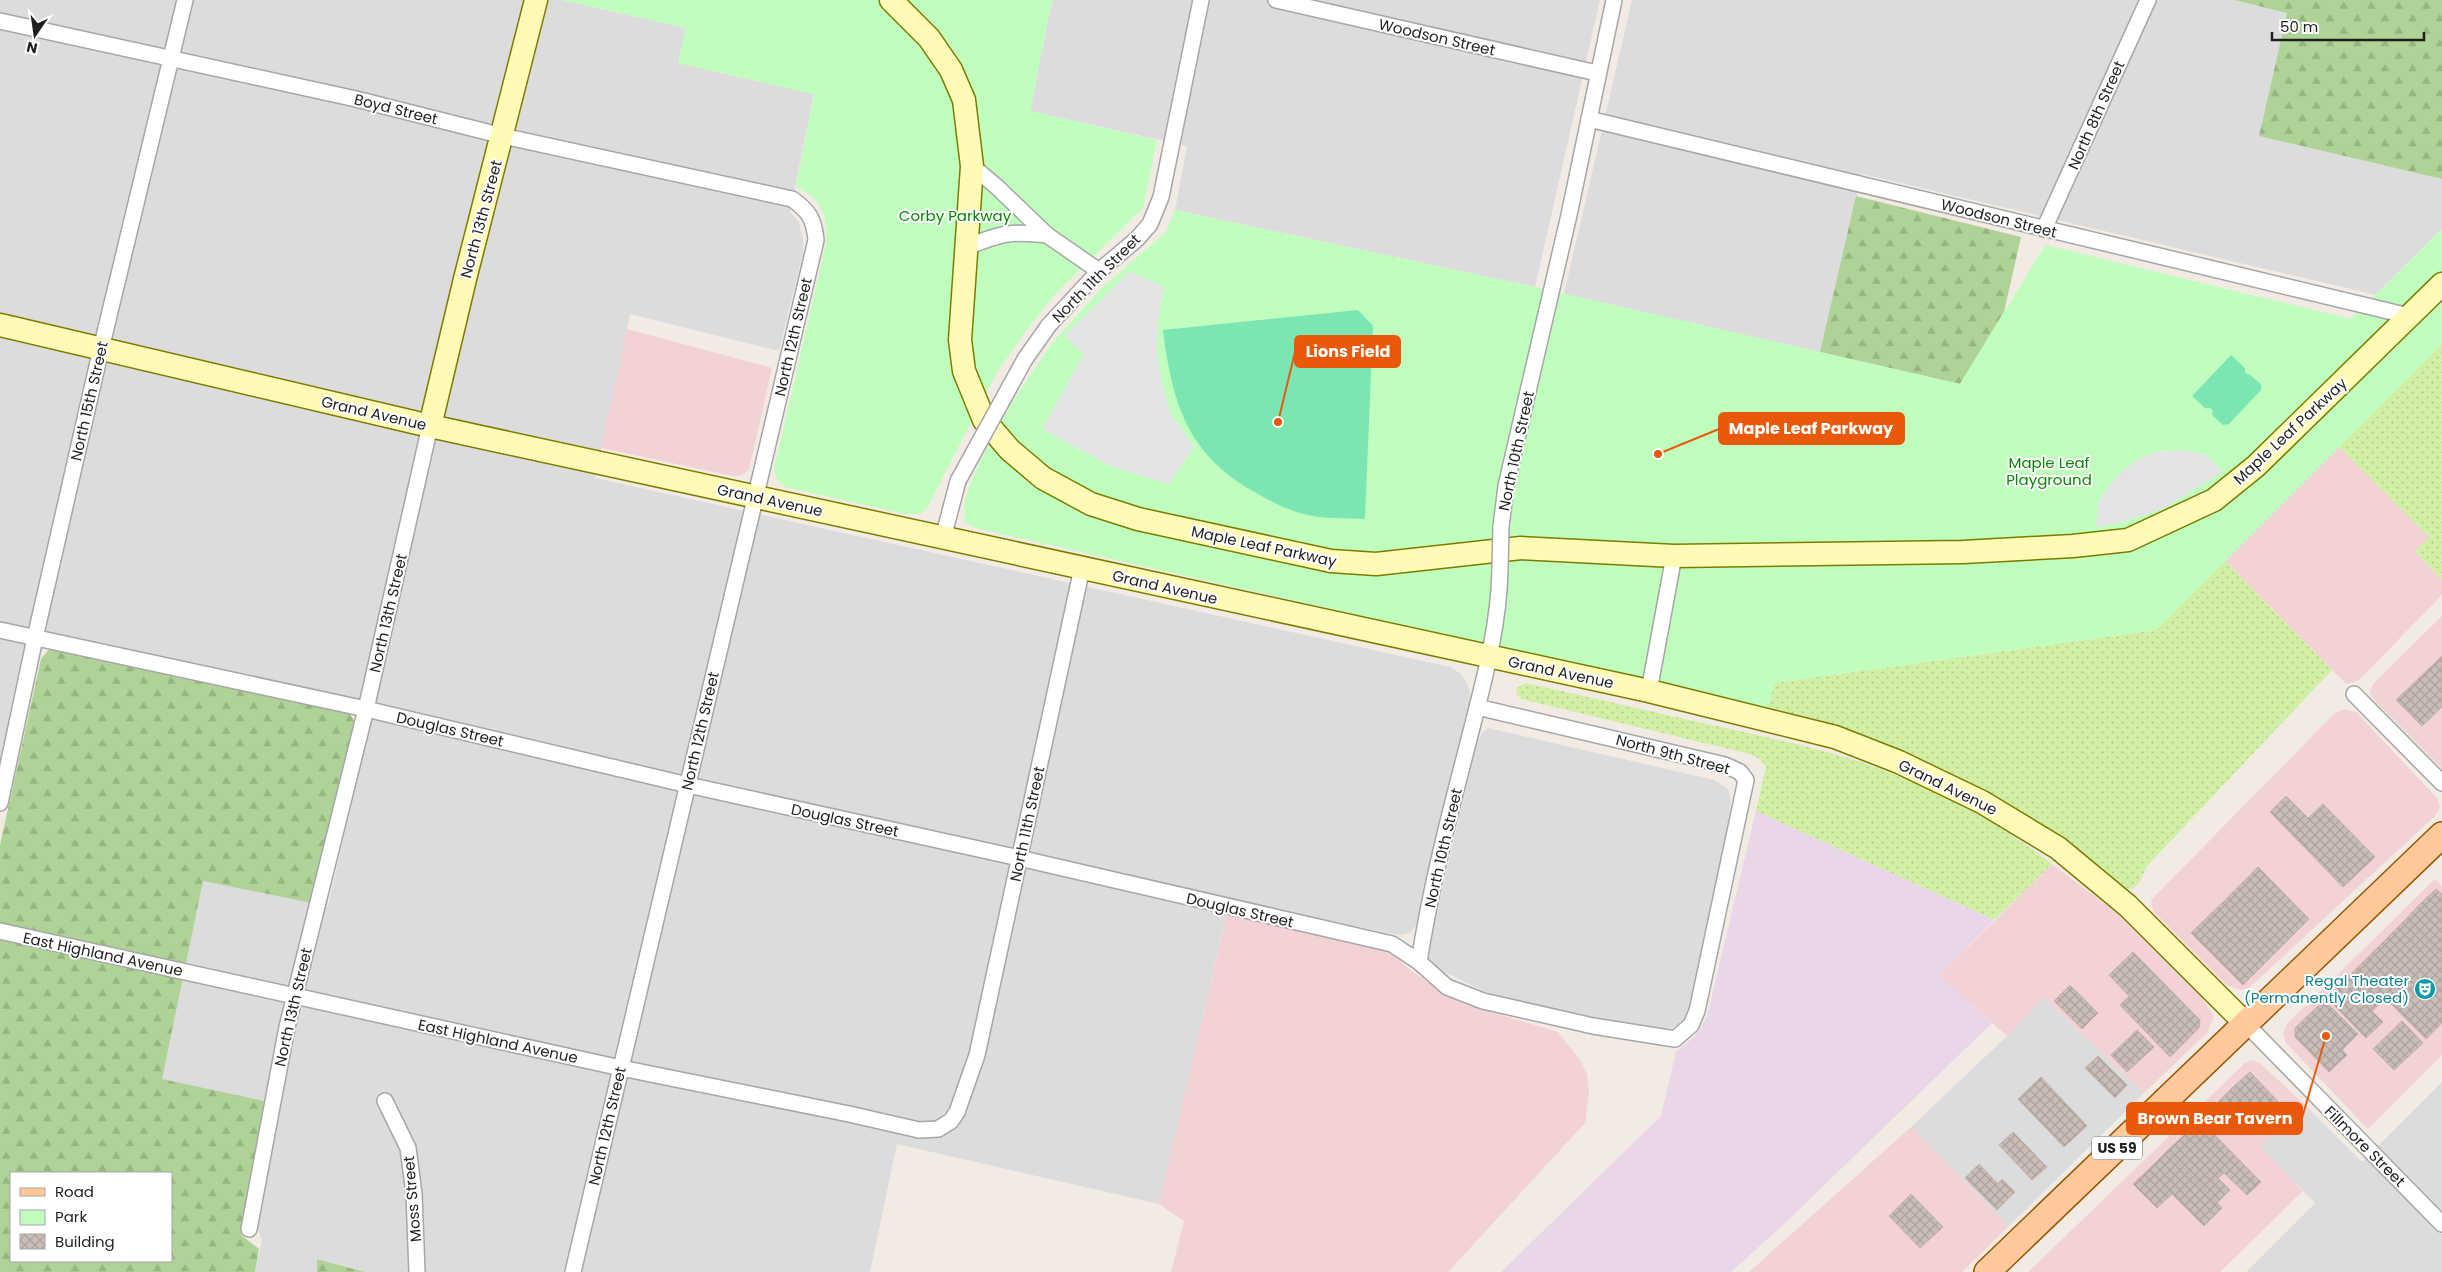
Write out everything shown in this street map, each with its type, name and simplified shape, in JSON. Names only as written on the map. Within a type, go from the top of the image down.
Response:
[{"type":"main road","name":"US 59","points":[[1988,1272],[2442,835]]},
{"type":"street","name":"North 15th Street","points":[[0,803],[35,638],[101,349],[185,0]]},
{"type":"street","name":"North 13th Street","points":[[249,1229],[295,996],[366,710],[465,279],[503,136],[536,0]]},
{"type":"street","points":[[890,0],[929,38],[951,70],[964,100],[972,166],[967,247],[992,236],[1016,232],[1047,235]]},
{"type":"street","name":"North 11th Street","points":[[943,538],[958,481],[1025,359],[1049,325],[1099,271],[1137,239],[1150,224],[1161,197],[1201,0]]},
{"type":"street","name":"Woodson Street","points":[[1276,0],[1598,73]]},
{"type":"street","name":"North 10th Street","points":[[1419,962],[1454,799],[1489,657],[1498,611],[1501,528],[1506,486],[1569,214],[1614,0]]},
{"type":"street","name":"North 8th Street","points":[[2044,229],[2148,0]]},
{"type":"street","name":"Boyd Street","points":[[0,21],[356,98],[503,136],[792,199]]},
{"type":"street","name":"Woodson Street","points":[[1589,119],[2409,316]]},
{"type":"street","points":[[972,166],[1047,235],[1099,271]]},
{"type":"street","name":"North 12th Street","points":[[573,1272],[816,240],[815,223],[807,210],[792,199]]},
{"type":"street","name":"Maple Leaf Parkway","points":[[967,247],[960,340],[964,370],[984,420],[1010,450],[1043,478],[1091,504],[1138,519],[1330,561],[1376,564],[1521,548],[1674,556],[1962,552],[2072,546],[2128,540],[2214,500],[2256,466],[2442,284]]},
{"type":"street","name":"Grand Avenue","points":[[0,326],[430,426],[1649,691],[1835,736],[1899,762],[1982,802],[2058,848],[2128,906],[2246,1024]]},
{"type":"street","points":[[1649,691],[1674,556]]},
{"type":"street","name":"North 11th Street","points":[[969,1079],[977,1055],[1082,568]]},
{"type":"street","name":"Douglas Street","points":[[0,630],[366,710],[688,785],[1019,858],[1392,944],[1419,962],[1447,987],[1483,1001],[1592,1026],[1675,1039]]},
{"type":"street","points":[[2354,694],[2442,783]]},
{"type":"street","name":"North 9th Street","points":[[1477,707],[1725,765],[1740,772],[1746,780],[1697,1011],[1691,1025],[1675,1039]]},
{"type":"street","name":"East Highland Avenue","points":[[0,931],[621,1068],[919,1130],[938,1129],[951,1121],[969,1079]]},
{"type":"street","name":"Fillmore Street","points":[[2246,1024],[2442,1224]]},
{"type":"street","name":"Moss Street","points":[[385,1101],[408,1148],[414,1194],[417,1272]]},
{"type":"shaded area","points":[[0,0],[562,0],[686,28],[678,63],[814,94],[790,212],[799,222],[803,238],[803,253],[779,351],[630,314],[595,478],[1450,667],[1461,674],[1468,684],[1471,698],[1416,925],[1410,933],[1398,935],[1230,900],[1159,1204],[897,1144],[870,1272],[365,1272],[318,1259],[317,1272],[255,1272],[262,1240],[257,1228],[279,1104],[161,1080],[203,881],[328,906],[374,703],[28,630],[0,768]]},
{"type":"shaded area","points":[[1052,0],[1600,0],[1535,287],[1175,210],[1187,146],[1030,111]]},
{"type":"shaded area","points":[[1632,0],[2234,0],[2287,12],[2259,136],[2442,179],[2442,229],[2376,295],[1862,174],[1820,352],[1564,294]]},
{"type":"shaded area","points":[[1130,271],[1164,287],[1158,319],[1157,352],[1163,388],[1171,414],[1194,447],[1169,484],[1112,467],[1042,429],[1084,354],[1064,336]]},
{"type":"shaded area","points":[[627,329],[772,368],[749,469],[743,475],[733,476],[601,448]]},
{"type":"shaded area","points":[[2339,447],[2429,537],[2415,551],[2442,580],[2442,595],[2358,681],[2346,684],[2225,561]]},
{"type":"shaded area","points":[[2184,450],[2207,455],[2223,472],[2162,509],[2126,521],[2096,528],[2098,504],[2107,488],[2123,470],[2138,459],[2159,451]]},
{"type":"shaded area","points":[[2442,616],[2442,768],[2375,701],[2370,693],[2373,684]]},
{"type":"shaded area","points":[[2344,709],[2356,712],[2437,798],[2440,807],[2435,816],[2249,988],[2240,990],[2227,985],[2153,911],[2151,900],[2335,713]]},
{"type":"shaded area","points":[[1488,728],[1714,780],[1728,789],[1731,801],[1724,852],[1687,1018],[1675,1027],[1662,1029],[1563,1013],[1490,994],[1436,968],[1429,959],[1431,938],[1476,745],[1482,733]]},
{"type":"shaded area","points":[[1756,811],[1994,920],[1939,976],[1992,1023],[1782,1226],[1731,1272],[1501,1272],[1661,1116],[1676,1052],[1695,1036],[1707,1017]]},
{"type":"shaded area","points":[[2052,864],[2135,927],[2200,995],[2214,1016],[2207,1033],[2144,1093],[2043,997],[2007,1036],[1939,976]]},
{"type":"shaded area","points":[[2435,879],[2442,886],[2442,1055],[2368,1129],[2286,1043],[2283,1034],[2287,1024]]},
{"type":"shaded area","points":[[1227,914],[1394,953],[1404,965],[1444,994],[1464,1004],[1558,1032],[1580,1060],[1587,1074],[1589,1093],[1585,1123],[1448,1272],[1171,1272],[1184,1221],[1159,1204]]},
{"type":"shaded area","points":[[2043,997],[2144,1093],[2008,1227],[1911,1127],[2007,1036]]},
{"type":"shaded area","points":[[2253,1060],[2261,1064],[2304,1104],[2260,1146],[2303,1191],[2220,1272],[2028,1272],[2245,1063]]},
{"type":"shaded area","points":[[2442,1082],[2442,1272],[2246,1272],[2315,1203],[2260,1146],[2304,1104],[2362,1162]]},
{"type":"shaded area","points":[[1911,1127],[2008,1227],[1962,1272],[1749,1272]]},
{"type":"green space","name":"Corby Parkway","points":[[562,0],[1052,0],[1030,111],[1157,140],[1143,208],[1058,291],[1027,329],[997,372],[927,508],[919,514],[905,514],[785,487],[777,479],[774,469],[826,244],[826,225],[822,210],[813,197],[796,187],[814,94],[678,63],[686,28]]},
{"type":"green space","points":[[2234,0],[2442,0],[2442,179],[2259,136],[2287,13]]},
{"type":"green space","points":[[1856,196],[2021,237],[2004,312],[1960,384],[1820,352]]},
{"type":"green space","name":"Maple Leaf Playground","points":[[1175,210],[1535,287],[1960,384],[2045,245],[2351,319],[2442,229],[2442,344],[2156,630],[1775,683],[1768,708],[975,528],[965,522],[964,503],[980,461],[1011,404],[1052,343],[1102,288],[1166,232]]},
{"type":"green space","points":[[1358,310],[1373,326],[1365,519],[1312,516],[1274,503],[1253,491],[1212,460],[1198,443],[1178,403],[1163,330]]},
{"type":"green space","points":[[2442,344],[2442,580],[2415,551],[2429,537],[2339,447]]},
{"type":"green space","points":[[2231,355],[2245,368],[2245,373],[2261,384],[2261,390],[2229,424],[2223,425],[2212,415],[2213,411],[2210,408],[2205,408],[2192,396]]},
{"type":"green space","points":[[2225,561],[2332,670],[2146,867],[2141,880],[2133,889],[2123,888],[2042,827],[2000,800],[1956,777],[1866,737],[1768,708],[1774,683],[2156,630]]},
{"type":"green space","points":[[51,647],[349,713],[355,722],[312,903],[203,881],[162,1079],[264,1101],[241,1235],[259,1249],[255,1272],[0,1272],[0,845],[41,659]]},
{"type":"green space","points":[[1526,683],[1782,740],[1855,760],[1907,779],[1958,803],[2007,832],[2052,864],[1994,920],[1756,811],[1766,767],[1760,759],[1750,754],[1521,699],[1516,694],[1518,687]]},
{"type":"green space","points":[[317,1259],[365,1272],[317,1272]]},
{"type":"building","points":[[2442,656],[2442,707],[2422,726],[2396,700]]},
{"type":"building","points":[[2286,796],[2308,818],[2323,804],[2375,857],[2343,887],[2270,812]]},
{"type":"building","points":[[2258,867],[2309,919],[2275,953],[2224,901]]},
{"type":"building","points":[[2436,889],[2442,894],[2442,924],[2421,903]]},
{"type":"building","points":[[2224,901],[2275,953],[2243,985],[2191,933]]},
{"type":"building","points":[[2421,903],[2442,924],[2442,955],[2406,919]]},
{"type":"building","name":"Regal Theater (Permanently Closed)","points":[[2406,919],[2442,955],[2442,1023],[2372,953]]},
{"type":"building","points":[[2133,952],[2200,1020],[2199,1028],[2170,1057],[2120,1005],[2129,996],[2109,975]]},
{"type":"building","points":[[2372,953],[2442,1023],[2426,1039],[2356,969]]},
{"type":"building","points":[[2356,969],[2385,999],[2372,1011],[2343,982]]},
{"type":"building","points":[[2343,982],[2383,1022],[2366,1038],[2327,998]]},
{"type":"building","points":[[2070,985],[2098,1013],[2082,1029],[2054,1001]]},
{"type":"building","points":[[2324,1000],[2358,1034],[2342,1050],[2347,1055],[2329,1072],[2295,1037],[2295,1028]]},
{"type":"building","points":[[2402,1021],[2423,1043],[2394,1070],[2373,1049]]},
{"type":"building","points":[[2137,1030],[2154,1047],[2127,1072],[2111,1055]]},
{"type":"building","points":[[2098,1056],[2127,1085],[2115,1098],[2085,1068]]},
{"type":"building","points":[[2250,1072],[2289,1113],[2272,1129],[2233,1087]]},
{"type":"building","points":[[2041,1077],[2087,1126],[2064,1147],[2018,1099]]},
{"type":"building","points":[[2233,1087],[2259,1115],[2243,1129],[2218,1102]]},
{"type":"building","points":[[2200,1120],[2261,1182],[2247,1195],[2224,1173],[2218,1178],[2230,1190],[2217,1203],[2167,1151]]},
{"type":"building","points":[[2013,1132],[2047,1167],[2032,1180],[1999,1145]]},
{"type":"building","points":[[2167,1151],[2222,1208],[2204,1226],[2148,1170]]},
{"type":"building","points":[[1979,1164],[1998,1184],[2002,1179],[2015,1192],[1997,1210],[1965,1178]]},
{"type":"building","points":[[2148,1170],[2172,1194],[2157,1208],[2133,1184]]},
{"type":"building","points":[[1911,1194],[1943,1227],[1920,1248],[1889,1216]]},
{"type":"place","name":"Lions Field","points":[[1278,422]]},
{"type":"place","name":"Maple Leaf Parkway","points":[[1658,454]]},
{"type":"place","name":"Regal Theater (Permanently Closed)","points":[[2425,989]]},
{"type":"place","name":"Brown Bear Tavern","points":[[2326,1036]]}]
